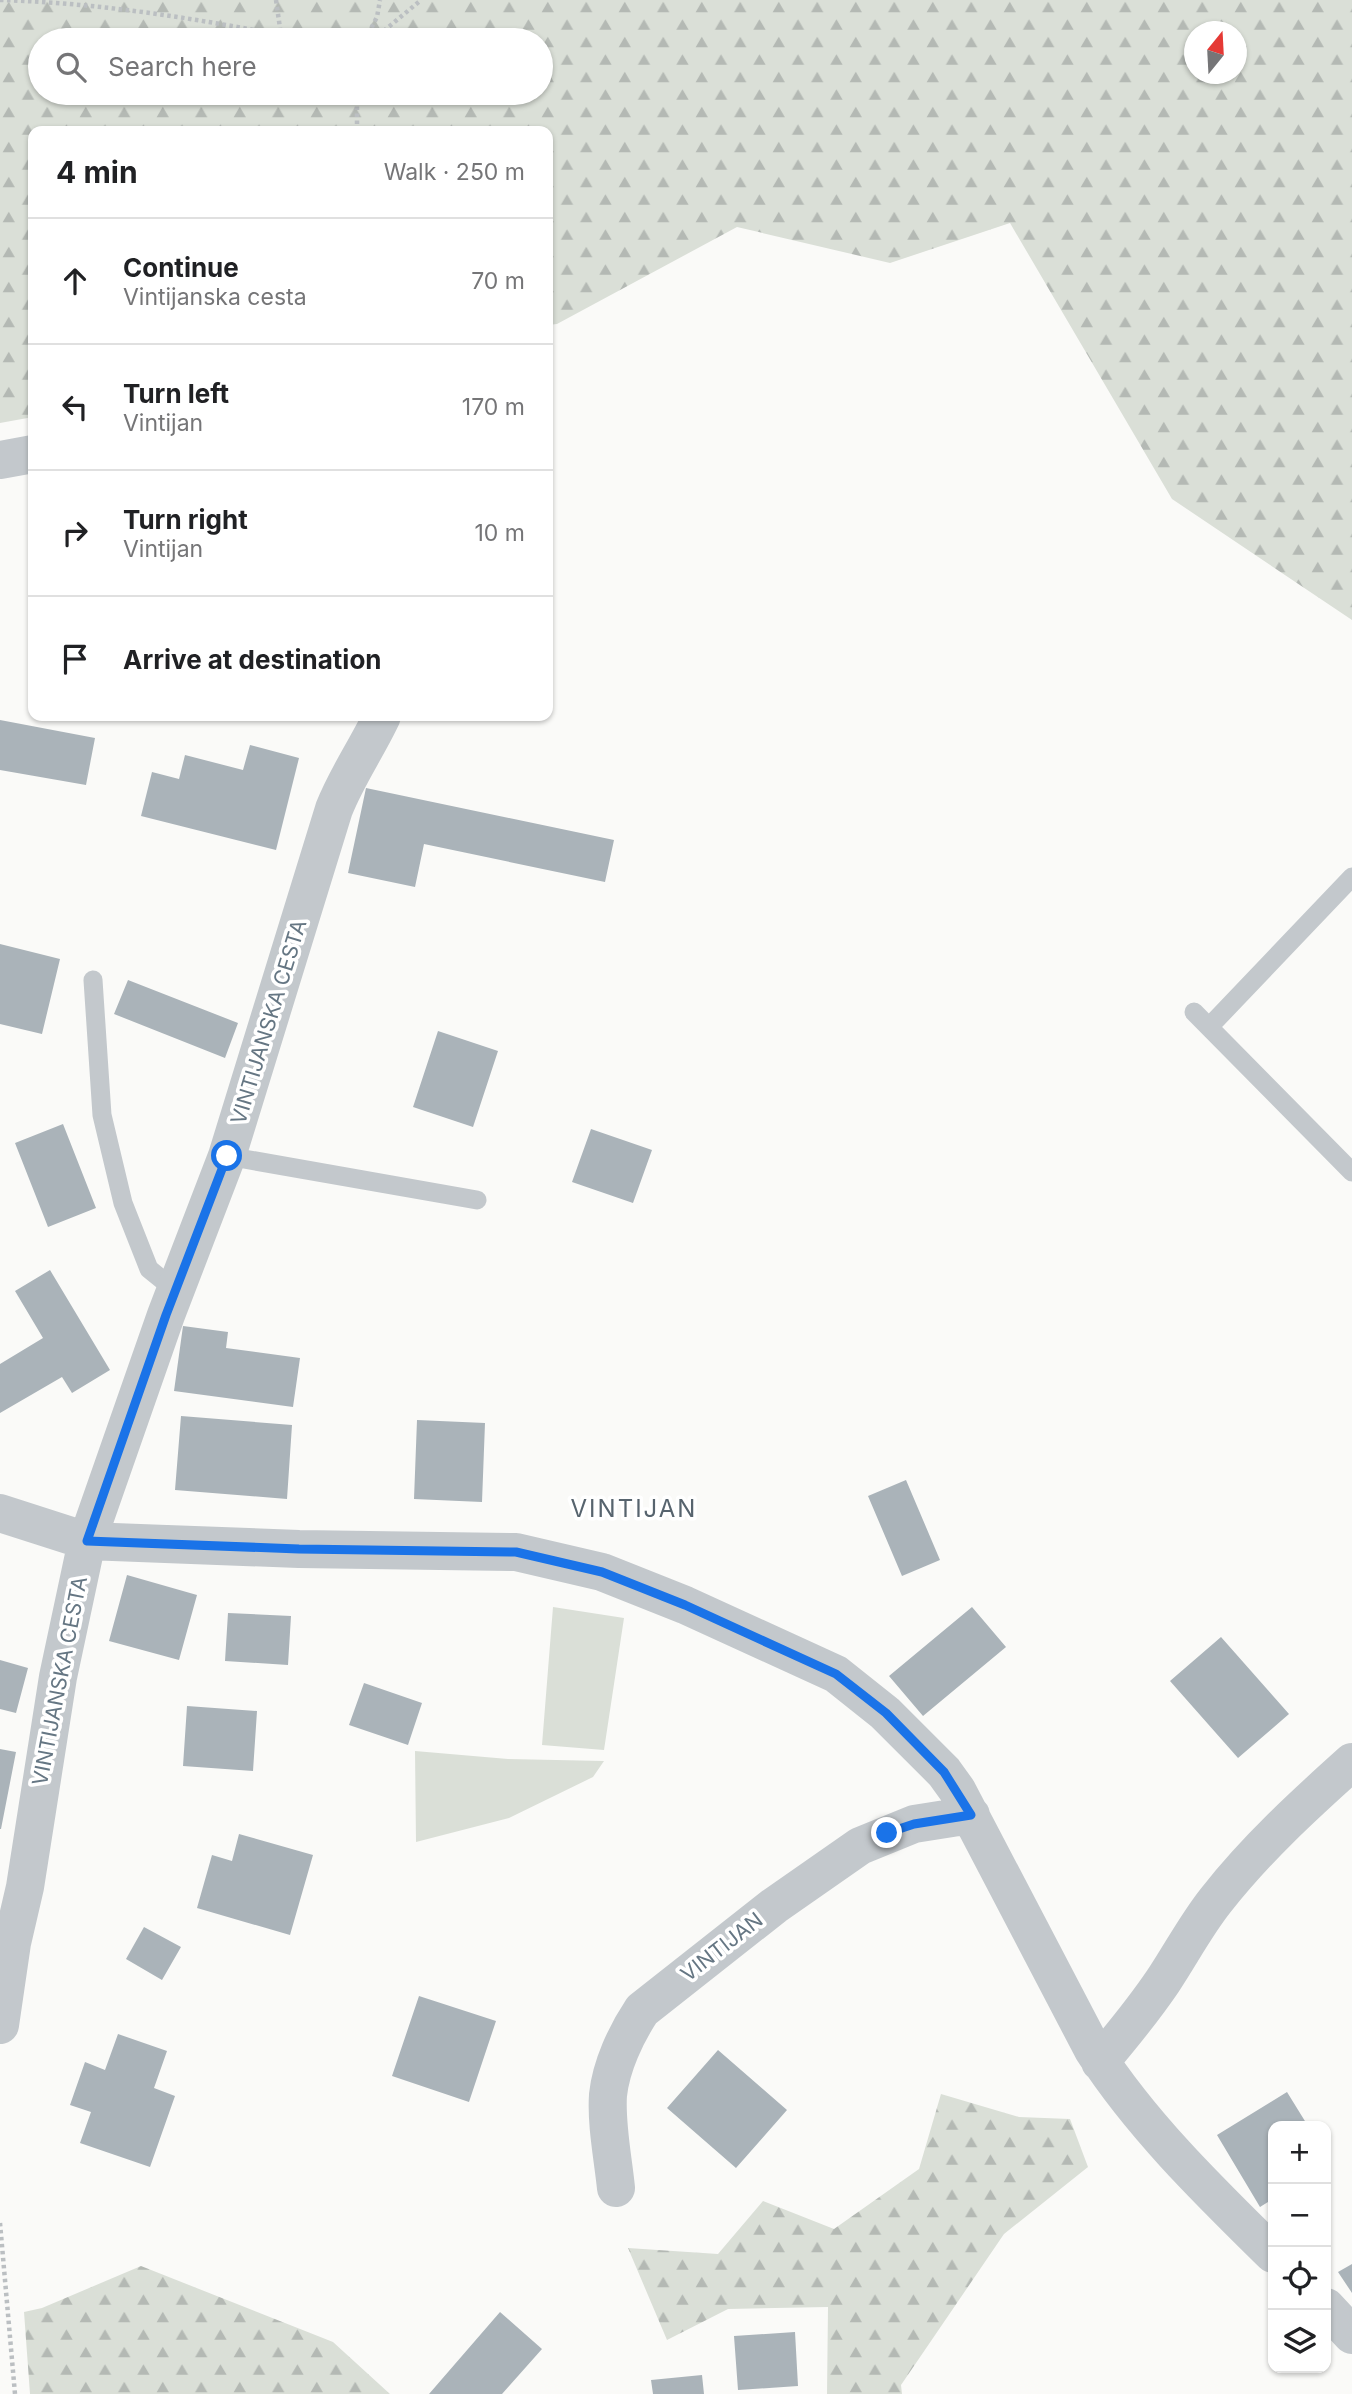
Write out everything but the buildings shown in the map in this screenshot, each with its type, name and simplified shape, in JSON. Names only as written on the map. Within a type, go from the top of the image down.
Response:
[{"type":"street","points":[[0,460],[28,455]]},
{"type":"street","name":"VINTIJANSKA CESTA","points":[[0,2025],[6,1942],[25,1887],[58,1677],[87,1541],[175,1290],[227,1156],[334,809],[342,788],[380,721]]},
{"type":"street","points":[[0,1513],[87,1541],[299,1549],[516,1552],[602,1572],[685,1605],[836,1674],[886,1713],[944,1772],[971,1815],[1100,2062],[1119,2090],[1206,2188],[1268,2249]]},
{"type":"street","points":[[1100,2062],[1133,2023],[1215,1901],[1295,1813],[1352,1762]]},
{"type":"street","name":"VINTIJAN","points":[[616,2188],[608,2096],[617,2062],[642,2010],[774,1906],[860,1846],[914,1824],[971,1815]]},
{"type":"street","points":[[1329,2310],[1352,2335]]},
{"type":"lane","points":[[1209,1027],[1352,877]]},
{"type":"lane","points":[[93,979],[102,1115],[123,1203],[149,1269],[175,1290]]},
{"type":"lane","points":[[1194,1012],[1352,1172]]},
{"type":"lane","points":[[227,1156],[477,1200]]},
{"type":"path","points":[[0,0],[56,2],[236,28]]},
{"type":"path","points":[[276,0],[280,28]]},
{"type":"path","points":[[371,28],[377,17],[380,0]]},
{"type":"path","points":[[387,28],[421,0]]},
{"type":"path","points":[[357,105],[357,126]]},
{"type":"path","points":[[0,2223],[15,2394]]},
{"type":"green space","points":[[0,0],[1352,0],[1352,620],[1172,499],[1010,223],[890,263],[737,227],[553,324],[553,126],[28,126],[28,418],[0,423]]},
{"type":"green space","points":[[553,1607],[624,1618],[604,1750],[542,1745]]},
{"type":"green space","points":[[415,1751],[508,1759],[604,1761],[593,1777],[509,1818],[416,1842]]},
{"type":"green space","points":[[941,2094],[1019,2117],[1070,2119],[1088,2167],[1004,2234],[901,2385],[902,2394],[827,2394],[828,2307],[728,2309],[667,2340],[628,2248],[718,2254],[763,2201],[834,2229],[919,2169]]},
{"type":"green space","points":[[141,2266],[333,2342],[390,2394],[30,2394],[24,2312],[42,2308]]},
{"type":"district","name":"VINTIJAN","points":[[634,1509]]},
{"type":"route","points":[[227,1156],[166,1315],[87,1541],[299,1549],[516,1552],[602,1572],[685,1605],[836,1674],[886,1713],[944,1772],[971,1815],[914,1824],[887,1833]]}]
